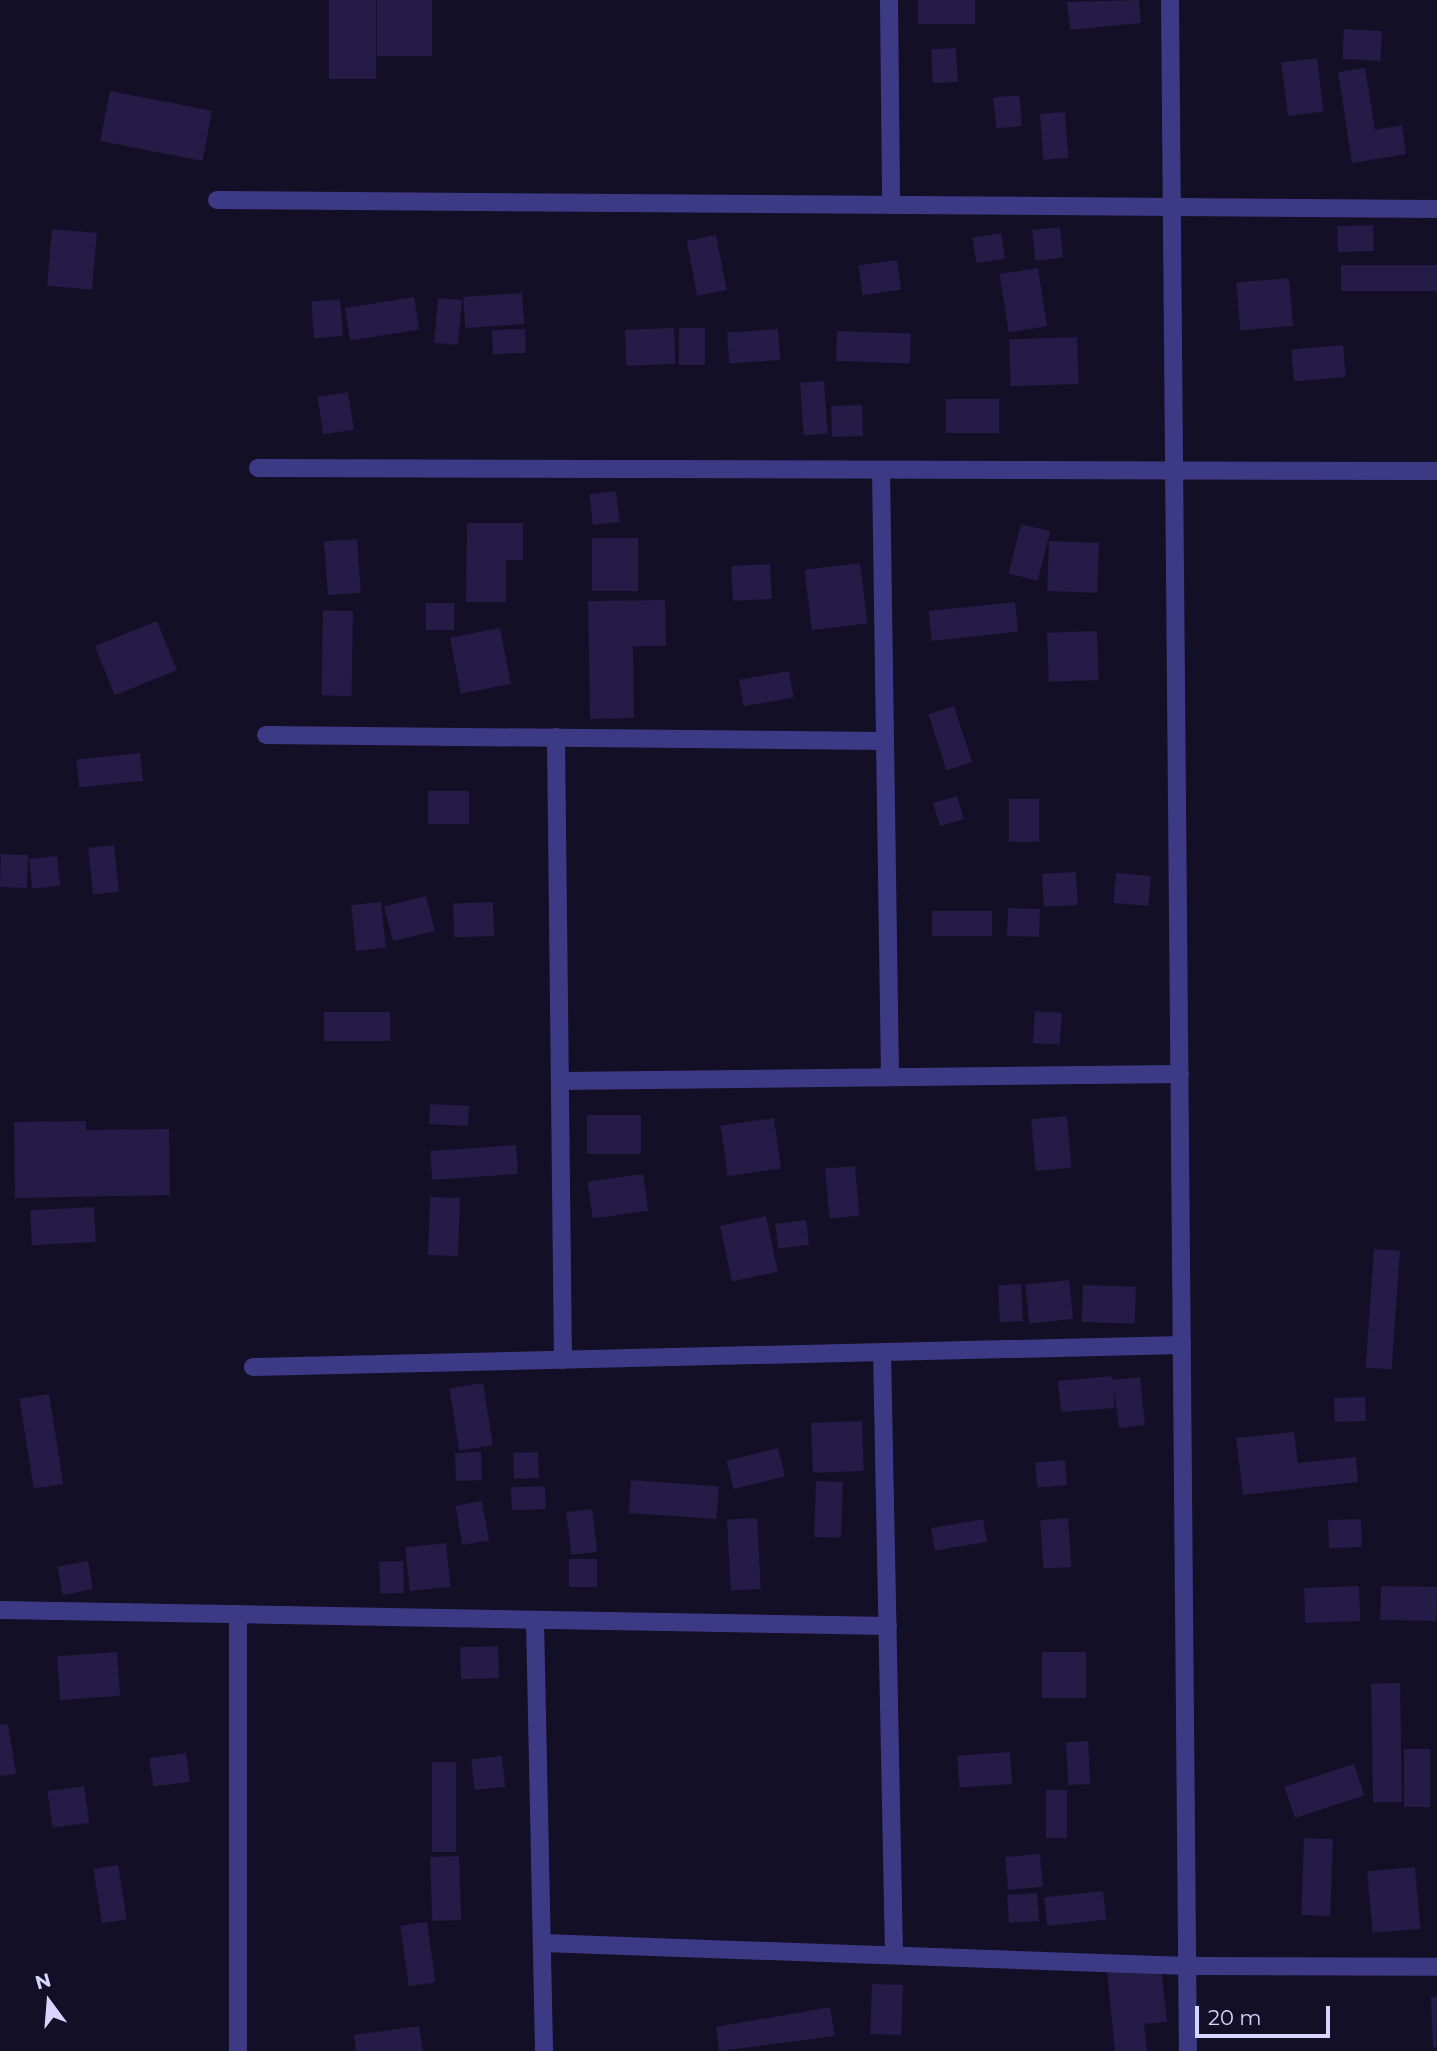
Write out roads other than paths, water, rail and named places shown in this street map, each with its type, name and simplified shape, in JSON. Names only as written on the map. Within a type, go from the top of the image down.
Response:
[{"type":"street","points":[[889,0],[891,205]]},
{"type":"street","points":[[1170,0],[1188,2051]]},
{"type":"street","points":[[217,200],[1437,209]]},
{"type":"street","points":[[258,468],[1437,471]]},
{"type":"street","points":[[881,470],[890,1077]]},
{"type":"street","points":[[266,735],[884,741]]},
{"type":"street","points":[[556,737],[564,1360]]},
{"type":"street","points":[[560,1081],[1180,1074]]},
{"type":"street","points":[[253,1367],[1182,1345]]},
{"type":"street","points":[[882,1352],[894,1955]]},
{"type":"street","points":[[0,1610],[888,1626]]},
{"type":"street","points":[[238,1614],[238,2051]]},
{"type":"street","points":[[536,1620],[544,2051]]},
{"type":"street","points":[[542,1943],[1187,1966],[1437,1967]]}]
